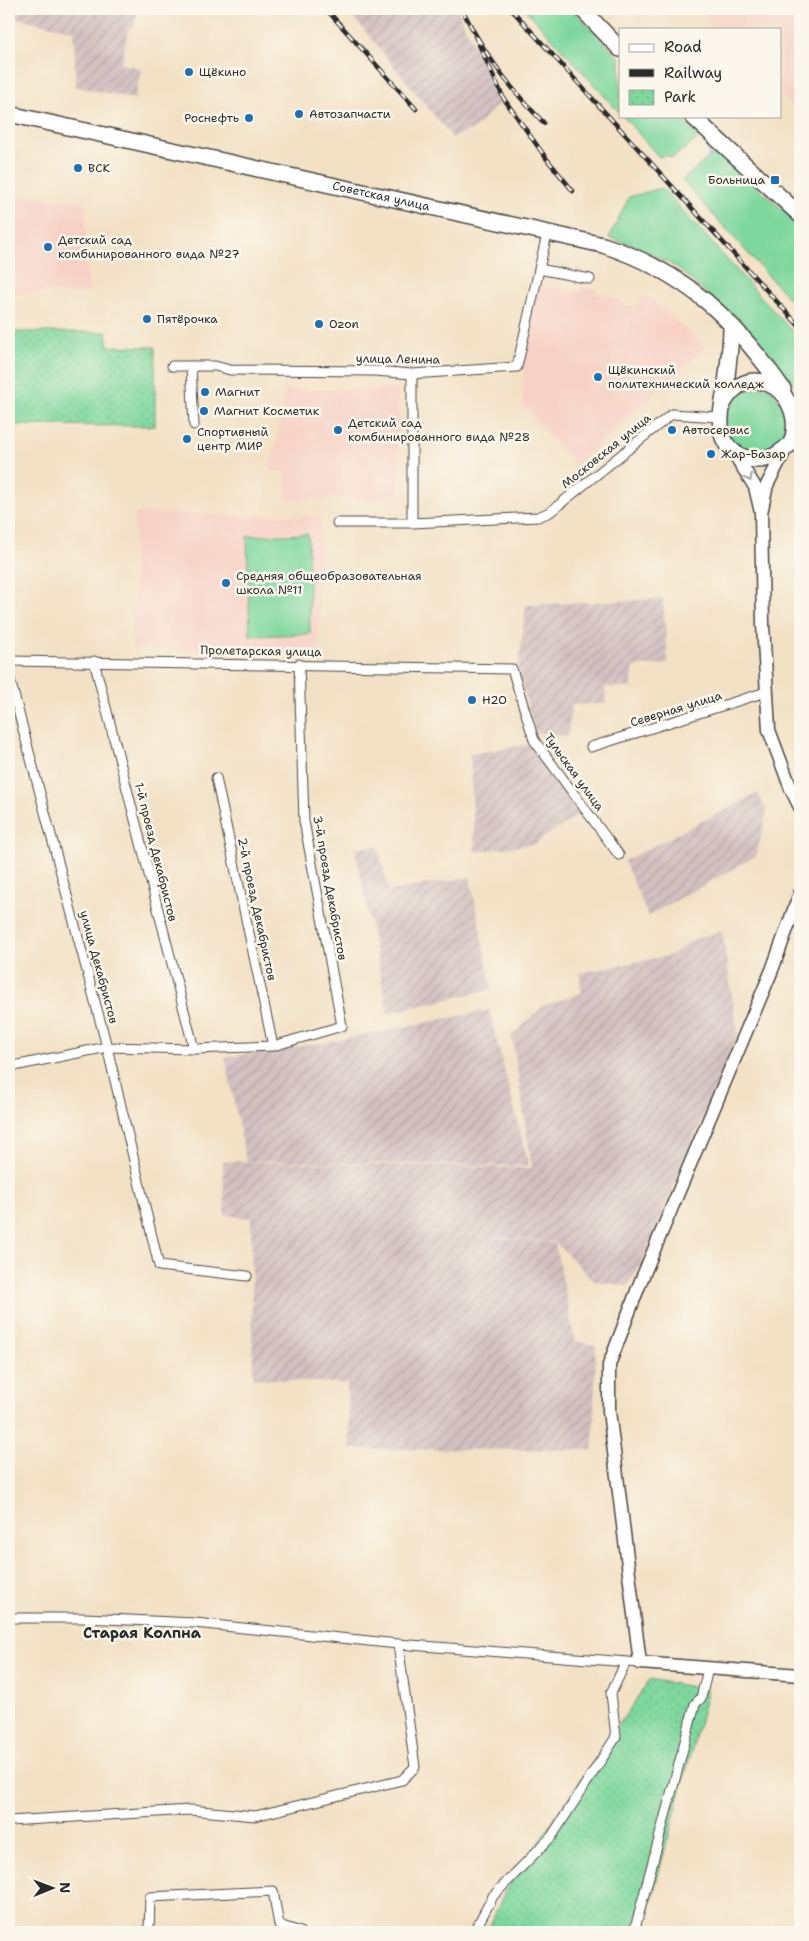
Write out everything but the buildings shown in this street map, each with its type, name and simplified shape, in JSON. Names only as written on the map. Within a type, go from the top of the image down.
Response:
[{"type":"main road","points":[[582,9],[619,48]]},
{"type":"main road","name":"Советская улица","points":[[9,114],[603,245],[636,256],[689,286],[712,306],[791,395]]},
{"type":"main road","points":[[694,118],[800,215]]},
{"type":"main road","points":[[720,414],[733,390],[746,383],[762,381],[791,395],[798,416],[797,431],[792,444],[771,458],[756,460],[741,456],[729,446],[721,433],[720,414],[730,348],[731,327]]},
{"type":"street","name":"улица Ленина","points":[[172,366],[214,366],[230,370],[375,371],[412,374],[517,367],[547,234]]},
{"type":"street","points":[[539,269],[590,279]]},
{"type":"street","points":[[191,366],[194,425]]},
{"type":"street","points":[[412,374],[412,523]]},
{"type":"street","name":"Московская улица","points":[[337,523],[412,523],[538,517],[550,512],[672,414],[720,414]]},
{"type":"street","points":[[761,513],[767,486],[792,444]]},
{"type":"street","points":[[729,446],[755,487],[761,513],[766,692],[769,730],[800,807]]},
{"type":"street","name":"Пролетарская улица","points":[[9,661],[299,664],[512,669]]},
{"type":"street","name":"1-й проезд Декабристов","points":[[94,661],[194,1049]]},
{"type":"street","name":"3-й проезд Декабристов","points":[[273,1046],[342,1026],[304,821],[299,664]]},
{"type":"street","name":"Тульская улица","points":[[512,669],[534,740],[619,855]]},
{"type":"street","name":"улица Декабристов","points":[[9,676],[107,1048],[159,1266],[247,1276]]},
{"type":"street","name":"Северная улица","points":[[591,748],[766,692]]},
{"type":"street","name":"2-й проезд Декабристов","points":[[216,778],[273,1046]]},
{"type":"street","points":[[640,1662],[609,1411],[609,1364],[640,1283],[772,970],[800,893]]},
{"type":"street","points":[[9,1067],[107,1048],[194,1049],[273,1046]]},
{"type":"street","points":[[9,1618],[84,1618],[196,1623],[398,1644],[800,1675]]},
{"type":"street","points":[[9,1821],[190,1810],[255,1816],[402,1780],[415,1767],[398,1644]]},
{"type":"street","points":[[474,1932],[493,1896],[552,1836],[616,1736],[611,1693],[626,1662]]},
{"type":"street","points":[[634,1932],[695,1704],[701,1698],[708,1669]]},
{"type":"street","points":[[149,1932],[150,1897],[273,1891],[279,1925],[300,1932]]},
{"type":"shaded area","points":[[9,9],[138,9],[134,28],[129,27],[121,64],[141,68],[135,99],[76,87],[74,31],[9,16]]},
{"type":"shaded area","points":[[347,9],[457,9],[500,102],[474,129],[452,137]]},
{"type":"shaded area","points":[[705,9],[800,9],[800,114],[782,96],[782,28],[715,28],[711,24]]},
{"type":"shaded area","name":"Детский сад комбинированного вида №27","points":[[9,194],[85,202],[89,292],[9,294]]},
{"type":"shaded area","name":"Щёкинский политехнический колледж","points":[[537,285],[581,292],[582,287],[596,290],[595,294],[622,300],[622,304],[635,306],[646,295],[705,348],[575,465],[523,406],[524,343]]},
{"type":"shaded area","name":"Детский сад комбинированного вида №28","points":[[398,389],[399,499],[286,499],[285,471],[270,471],[286,390]]},
{"type":"shaded area","name":"Средняя общеобразовательная школа №11","points":[[135,513],[320,517],[318,652],[132,649]]},
{"type":"shaded area","points":[[663,599],[668,664],[634,667],[631,688],[605,687],[606,704],[572,705],[567,737],[535,732],[518,670],[526,605]]},
{"type":"shaded area","points":[[537,743],[580,814],[534,844],[475,852],[470,754]]},
{"type":"shaded area","points":[[758,793],[767,812],[756,856],[648,916],[624,861]]},
{"type":"shaded area","points":[[378,846],[389,891],[470,877],[492,989],[388,1013],[355,848]]},
{"type":"shaded area","points":[[722,931],[738,1034],[641,1265],[627,1286],[594,1281],[555,1242],[307,1222],[555,1243],[575,1341],[596,1345],[593,1450],[350,1449],[347,1384],[253,1378],[251,1218],[225,1215],[223,1161],[532,1168],[512,1036],[543,1006],[581,993],[580,973],[671,955],[694,939]]},
{"type":"shaded area","points":[[489,1010],[529,1166],[246,1161],[225,1057],[328,1042]]},
{"type":"green space","points":[[525,9],[572,9],[619,57],[619,112]]},
{"type":"green space","points":[[625,118],[680,118],[700,137],[672,158],[666,155],[659,157]]},
{"type":"green space","points":[[716,152],[800,224],[800,311],[682,180]]},
{"type":"green space","points":[[662,188],[800,340],[800,390],[777,368],[725,310],[676,267],[632,245],[609,238],[629,197]]},
{"type":"green space","points":[[9,332],[107,332],[108,346],[155,347],[155,426],[9,425]]},
{"type":"green space","points":[[768,387],[793,416],[781,447],[756,455],[732,443],[725,419],[727,410],[742,390]]},
{"type":"green space","points":[[308,534],[310,634],[250,636],[247,536]]},
{"type":"green space","points":[[650,1679],[708,1690],[643,1932],[487,1932],[505,1891]]},
{"type":"waterway","points":[[709,125],[711,118]]},
{"type":"waterway","points":[[696,130],[701,136]]},
{"type":"waterway","points":[[708,159],[710,149]]},
{"type":"railway","points":[[326,9],[416,109]]},
{"type":"railway","points":[[462,9],[498,69],[544,123]]},
{"type":"railway","points":[[511,9],[800,327]]},
{"type":"railway","points":[[475,36],[504,99],[546,158],[573,191]]},
{"type":"place","name":"Щёкино","points":[[189,72]]},
{"type":"place","name":"Автозапчасти","points":[[299,114]]},
{"type":"place","name":"Роснефть","points":[[249,118]]},
{"type":"place","name":"ВСК","points":[[78,168]]},
{"type":"place","name":"Больница","points":[[775,180]]},
{"type":"place","name":"Детский сад комбинированного вида №27","points":[[48,247]]},
{"type":"place","name":"Пятёрочка","points":[[147,319]]},
{"type":"place","name":"Ozon","points":[[319,324]]},
{"type":"place","name":"Щёкинский политехнический колледж","points":[[598,377]]},
{"type":"place","name":"Магнит","points":[[205,392]]},
{"type":"place","name":"Магнит Косметик","points":[[204,411]]},
{"type":"place","name":"Детский сад комбинированного вида №28","points":[[338,430]]},
{"type":"place","name":"Автосервис","points":[[672,430]]},
{"type":"place","name":"Спортивный центр МИР","points":[[187,439]]},
{"type":"place","name":"Жар-Базар","points":[[711,454]]},
{"type":"place","name":"Средняя общеобразовательная школа №11","points":[[226,583]]},
{"type":"place","name":"Н2О","points":[[472,700]]},
{"type":"district","name":"Старая Колпна","points":[[142,1633]]}]
